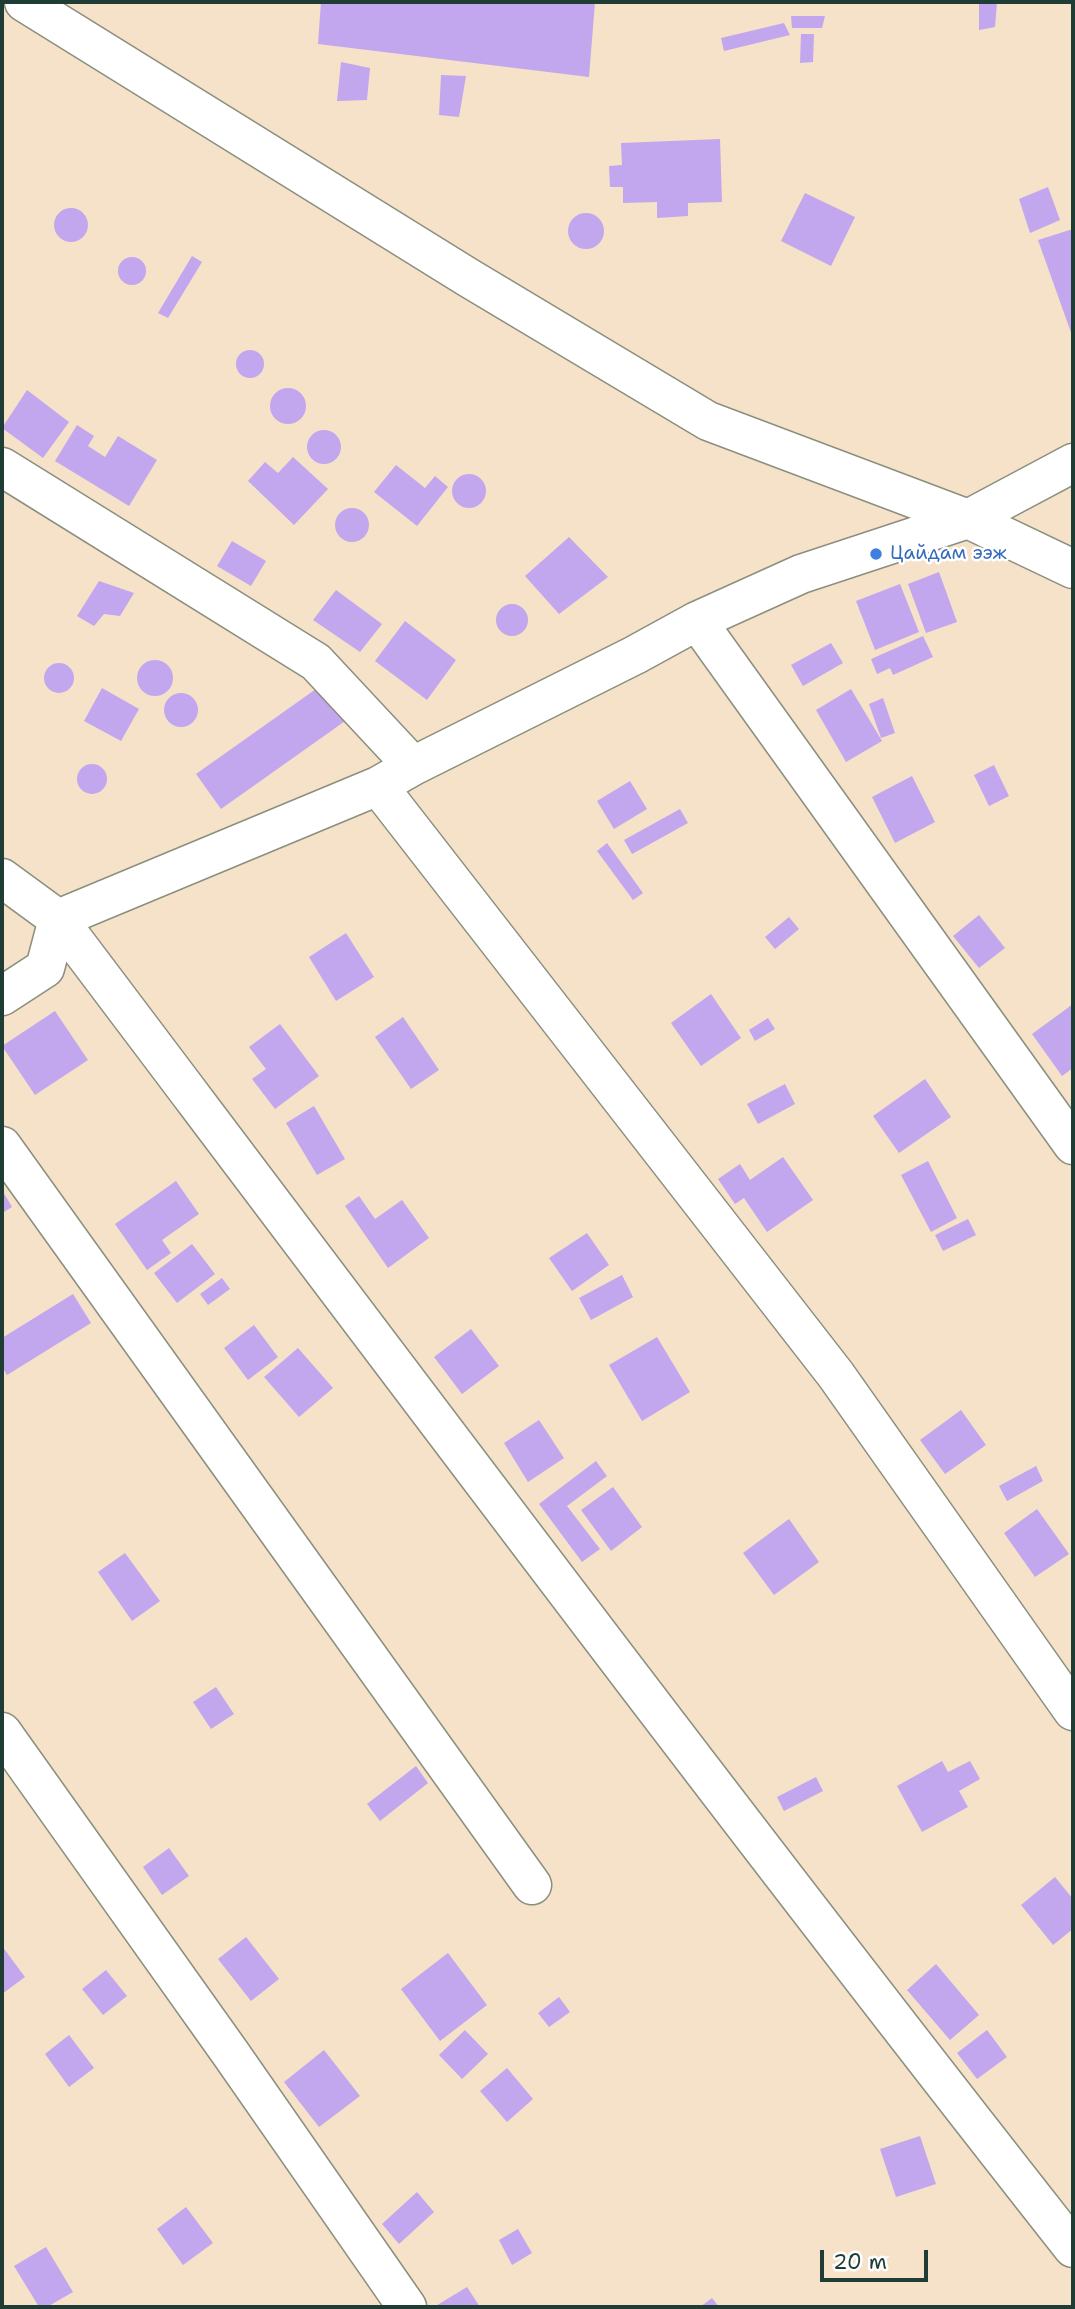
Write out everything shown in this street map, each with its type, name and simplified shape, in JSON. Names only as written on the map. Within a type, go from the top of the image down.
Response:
[{"type":"street","points":[[24,2],[469,278],[708,421],[968,519],[1073,569]]},
{"type":"street","points":[[58,919],[378,786],[697,621],[801,574],[968,519],[1073,464]]},
{"type":"street","points":[[2,467],[316,662],[413,766]]},
{"type":"street","points":[[697,621],[1073,1144]]},
{"type":"street","points":[[378,786],[836,1375],[1073,1712]]},
{"type":"street","points":[[2,878],[58,919],[354,1314],[865,1983],[1073,2248]]},
{"type":"street","points":[[2,996],[45,968],[58,919]]},
{"type":"street","points":[[2,1146],[532,1885]]},
{"type":"street","points":[[2,1732],[407,2307]]},
{"type":"building","points":[[321,2],[595,2],[589,77],[318,44]]},
{"type":"building","points":[[979,2],[997,2],[995,27],[979,30]]},
{"type":"building","points":[[791,16],[825,16],[822,28],[792,28]]},
{"type":"building","points":[[784,23],[790,35],[724,51],[721,38]]},
{"type":"building","points":[[801,34],[814,34],[813,62],[800,63]]},
{"type":"building","points":[[341,62],[370,68],[367,100],[337,101]]},
{"type":"building","points":[[441,75],[466,76],[459,117],[439,115]]},
{"type":"building","points":[[720,139],[722,202],[688,203],[688,216],[657,218],[657,202],[623,203],[623,187],[610,187],[609,166],[622,165],[621,143]]},
{"type":"building","points":[[1048,187],[1060,220],[1030,233],[1019,199]]},
{"type":"building","points":[[805,193],[855,217],[831,266],[781,241]]},
{"type":"building","points":[[71,208],[83,213],[88,225],[83,237],[71,242],[59,237],[54,225],[59,213]]},
{"type":"building","points":[[586,213],[599,218],[604,231],[599,244],[586,249],[573,244],[568,231],[573,218]]},
{"type":"building","points":[[1073,229],[1073,338],[1038,240]]},
{"type":"building","points":[[192,256],[202,262],[168,318],[158,313]]},
{"type":"building","points":[[132,257],[142,261],[146,271],[142,281],[132,285],[122,281],[118,271],[122,261]]},
{"type":"building","points":[[250,350],[260,354],[264,364],[260,374],[250,378],[240,374],[236,364],[240,354]]},
{"type":"building","points":[[288,388],[301,393],[306,406],[301,419],[288,424],[275,419],[270,406],[275,393]]},
{"type":"building","points":[[27,390],[69,422],[43,458],[2,428]]},
{"type":"building","points":[[77,425],[94,436],[88,446],[105,457],[118,436],[157,460],[129,506],[55,461]]},
{"type":"building","points":[[324,430],[336,435],[341,447],[336,459],[324,464],[312,459],[307,447],[312,435]]},
{"type":"building","points":[[293,457],[328,489],[294,525],[248,481],[265,462],[278,473]]},
{"type":"building","points":[[396,465],[425,488],[435,476],[448,487],[417,526],[374,492]]},
{"type":"building","points":[[469,474],[481,479],[486,491],[481,503],[469,508],[457,503],[452,491],[457,479]]},
{"type":"building","points":[[352,508],[364,513],[369,525],[364,537],[352,542],[340,537],[335,525],[340,513]]},
{"type":"building","points":[[569,537],[608,577],[559,614],[525,576]]},
{"type":"building","points":[[232,541],[266,561],[251,586],[217,566]]},
{"type":"building","points":[[939,572],[957,622],[926,633],[908,584]]},
{"type":"building","points":[[99,581],[134,593],[120,616],[104,614],[94,626],[77,616]]},
{"type":"building","points":[[900,584],[919,632],[875,650],[856,601]]},
{"type":"building","points":[[336,590],[382,624],[360,652],[313,620]]},
{"type":"building","points":[[512,604],[524,608],[528,620],[524,632],[512,636],[500,632],[496,620],[500,608]]},
{"type":"building","points":[[405,621],[456,660],[427,700],[375,661]]},
{"type":"building","points":[[923,636],[933,657],[893,675],[890,668],[877,674],[871,659]]},
{"type":"building","points":[[831,643],[843,663],[803,686],[791,665]]},
{"type":"building","points":[[155,660],[168,665],[173,678],[168,691],[155,696],[142,691],[137,678],[142,665]]},
{"type":"building","points":[[59,663],[70,667],[74,678],[70,689],[59,693],[48,689],[44,678],[48,667]]},
{"type":"building","points":[[323,684],[348,719],[221,809],[196,774]]},
{"type":"building","points":[[102,688],[139,709],[121,741],[84,721]]},
{"type":"building","points":[[851,689],[882,741],[846,762],[816,710]]},
{"type":"building","points":[[181,693],[193,698],[198,710],[193,722],[181,727],[169,722],[164,710],[169,698]]},
{"type":"building","points":[[883,698],[895,733],[881,738],[869,704]]},
{"type":"building","points":[[92,764],[103,768],[107,779],[103,790],[92,794],[81,790],[77,779],[81,768]]},
{"type":"building","points":[[994,765],[1009,796],[989,806],[974,775]]},
{"type":"building","points":[[912,776],[935,822],[895,843],[872,797]]},
{"type":"building","points":[[630,781],[647,809],[614,829],[597,801]]},
{"type":"building","points":[[680,809],[688,823],[632,854],[624,840]]},
{"type":"building","points":[[607,843],[643,893],[633,900],[597,851]]},
{"type":"building","points":[[979,915],[1005,948],[979,968],[953,936]]},
{"type":"building","points":[[789,917],[799,929],[775,949],[765,937]]},
{"type":"building","points":[[346,933],[374,977],[336,1001],[309,957]]},
{"type":"building","points":[[711,994],[741,1038],[701,1066],[671,1023]]},
{"type":"building","points":[[1073,1004],[1073,1068],[1062,1076],[1032,1034]]},
{"type":"building","points":[[55,1011],[88,1060],[35,1095],[2,1046]]},
{"type":"building","points":[[403,1017],[439,1070],[411,1089],[375,1037]]},
{"type":"building","points":[[768,1018],[775,1029],[755,1041],[749,1030]]},
{"type":"building","points":[[280,1024],[319,1076],[275,1109],[252,1079],[266,1069],[249,1047]]},
{"type":"building","points":[[925,1079],[951,1117],[899,1153],[873,1116]]},
{"type":"building","points":[[785,1084],[795,1104],[758,1124],[747,1104]]},
{"type":"building","points":[[314,1106],[345,1159],[317,1175],[286,1123]]},
{"type":"building","points":[[783,1157],[813,1200],[767,1232],[744,1198],[735,1204],[718,1179],[740,1164],[750,1180]]},
{"type":"building","points":[[928,1161],[957,1218],[931,1232],[901,1175]]},
{"type":"building","points":[[176,1181],[199,1214],[162,1240],[171,1253],[147,1270],[115,1224]]},
{"type":"building","points":[[2,1190],[12,1207],[2,1213]]},
{"type":"building","points":[[359,1196],[375,1219],[402,1200],[429,1238],[388,1268],[345,1206]]},
{"type":"building","points":[[968,1219],[976,1235],[943,1251],[935,1235]]},
{"type":"building","points":[[587,1233],[609,1265],[572,1291],[549,1258]]},
{"type":"building","points":[[192,1244],[215,1274],[177,1303],[154,1273]]},
{"type":"building","points":[[622,1275],[633,1297],[591,1320],[579,1298]]},
{"type":"building","points":[[222,1278],[230,1289],[208,1305],[200,1294]]},
{"type":"building","points":[[73,1294],[91,1323],[7,1375],[2,1367],[2,1338]]},
{"type":"building","points":[[254,1325],[278,1357],[248,1380],[224,1348]]},
{"type":"building","points":[[471,1329],[499,1366],[462,1394],[434,1357]]},
{"type":"building","points":[[657,1337],[690,1392],[642,1421],[609,1365]]},
{"type":"building","points":[[298,1348],[333,1388],[299,1417],[264,1377]]},
{"type":"building","points":[[961,1410],[986,1445],[945,1474],[920,1440]]},
{"type":"building","points":[[539,1420],[564,1458],[528,1482],[504,1443]]},
{"type":"building","points":[[596,1461],[607,1476],[567,1506],[600,1549],[582,1562],[539,1504]]},
{"type":"building","points":[[1036,1466],[1043,1481],[1007,1501],[999,1486]]},
{"type":"building","points":[[613,1487],[642,1527],[611,1551],[581,1510]]},
{"type":"building","points":[[1037,1509],[1069,1554],[1035,1577],[1004,1533]]},
{"type":"building","points":[[789,1519],[819,1562],[774,1595],[743,1553]]},
{"type":"building","points":[[125,1553],[160,1601],[132,1621],[98,1572]]},
{"type":"building","points":[[216,1687],[234,1714],[211,1729],[193,1702]]},
{"type":"building","points":[[942,1761],[948,1772],[970,1761],[980,1779],[959,1791],[968,1807],[922,1832],[897,1786]]},
{"type":"building","points":[[416,1766],[428,1783],[380,1821],[367,1804]]},
{"type":"building","points":[[816,1777],[823,1791],[784,1811],[777,1797]]},
{"type":"building","points":[[169,1848],[189,1876],[162,1895],[143,1867]]},
{"type":"building","points":[[1055,1877],[1073,1899],[1073,1929],[1053,1945],[1021,1905]]},
{"type":"building","points":[[246,1937],[279,1979],[251,2001],[218,1959]]},
{"type":"building","points":[[2,1946],[25,1977],[2,1994]]},
{"type":"building","points":[[448,1953],[487,2005],[440,2041],[401,1989]]},
{"type":"building","points":[[936,1964],[979,2015],[950,2040],[907,1990]]},
{"type":"building","points":[[106,1970],[127,1996],[103,2015],[82,1989]]},
{"type":"building","points":[[559,1997],[570,2012],[549,2027],[538,2013]]},
{"type":"building","points":[[465,2030],[488,2054],[462,2079],[439,2055]]},
{"type":"building","points":[[987,2030],[1007,2057],[977,2079],[957,2053]]},
{"type":"building","points":[[69,2035],[94,2068],[69,2087],[45,2054]]},
{"type":"building","points":[[324,2050],[360,2096],[319,2127],[284,2082]]},
{"type":"building","points":[[507,2068],[533,2099],[507,2122],[480,2091]]},
{"type":"building","points":[[920,2136],[936,2184],[896,2197],[880,2149]]},
{"type":"building","points":[[417,2192],[434,2212],[399,2244],[382,2224]]},
{"type":"building","points":[[186,2207],[213,2243],[183,2265],[157,2229]]},
{"type":"building","points":[[518,2229],[532,2253],[512,2265],[499,2240]]},
{"type":"building","points":[[46,2247],[73,2292],[47,2307],[39,2307],[14,2266]]},
{"type":"building","points":[[467,2287],[480,2307],[434,2307]]},
{"type":"building","points":[[712,2298],[719,2307],[700,2307]]},
{"type":"place","name":"Цайдам ээж","points":[[876,554]]}]
